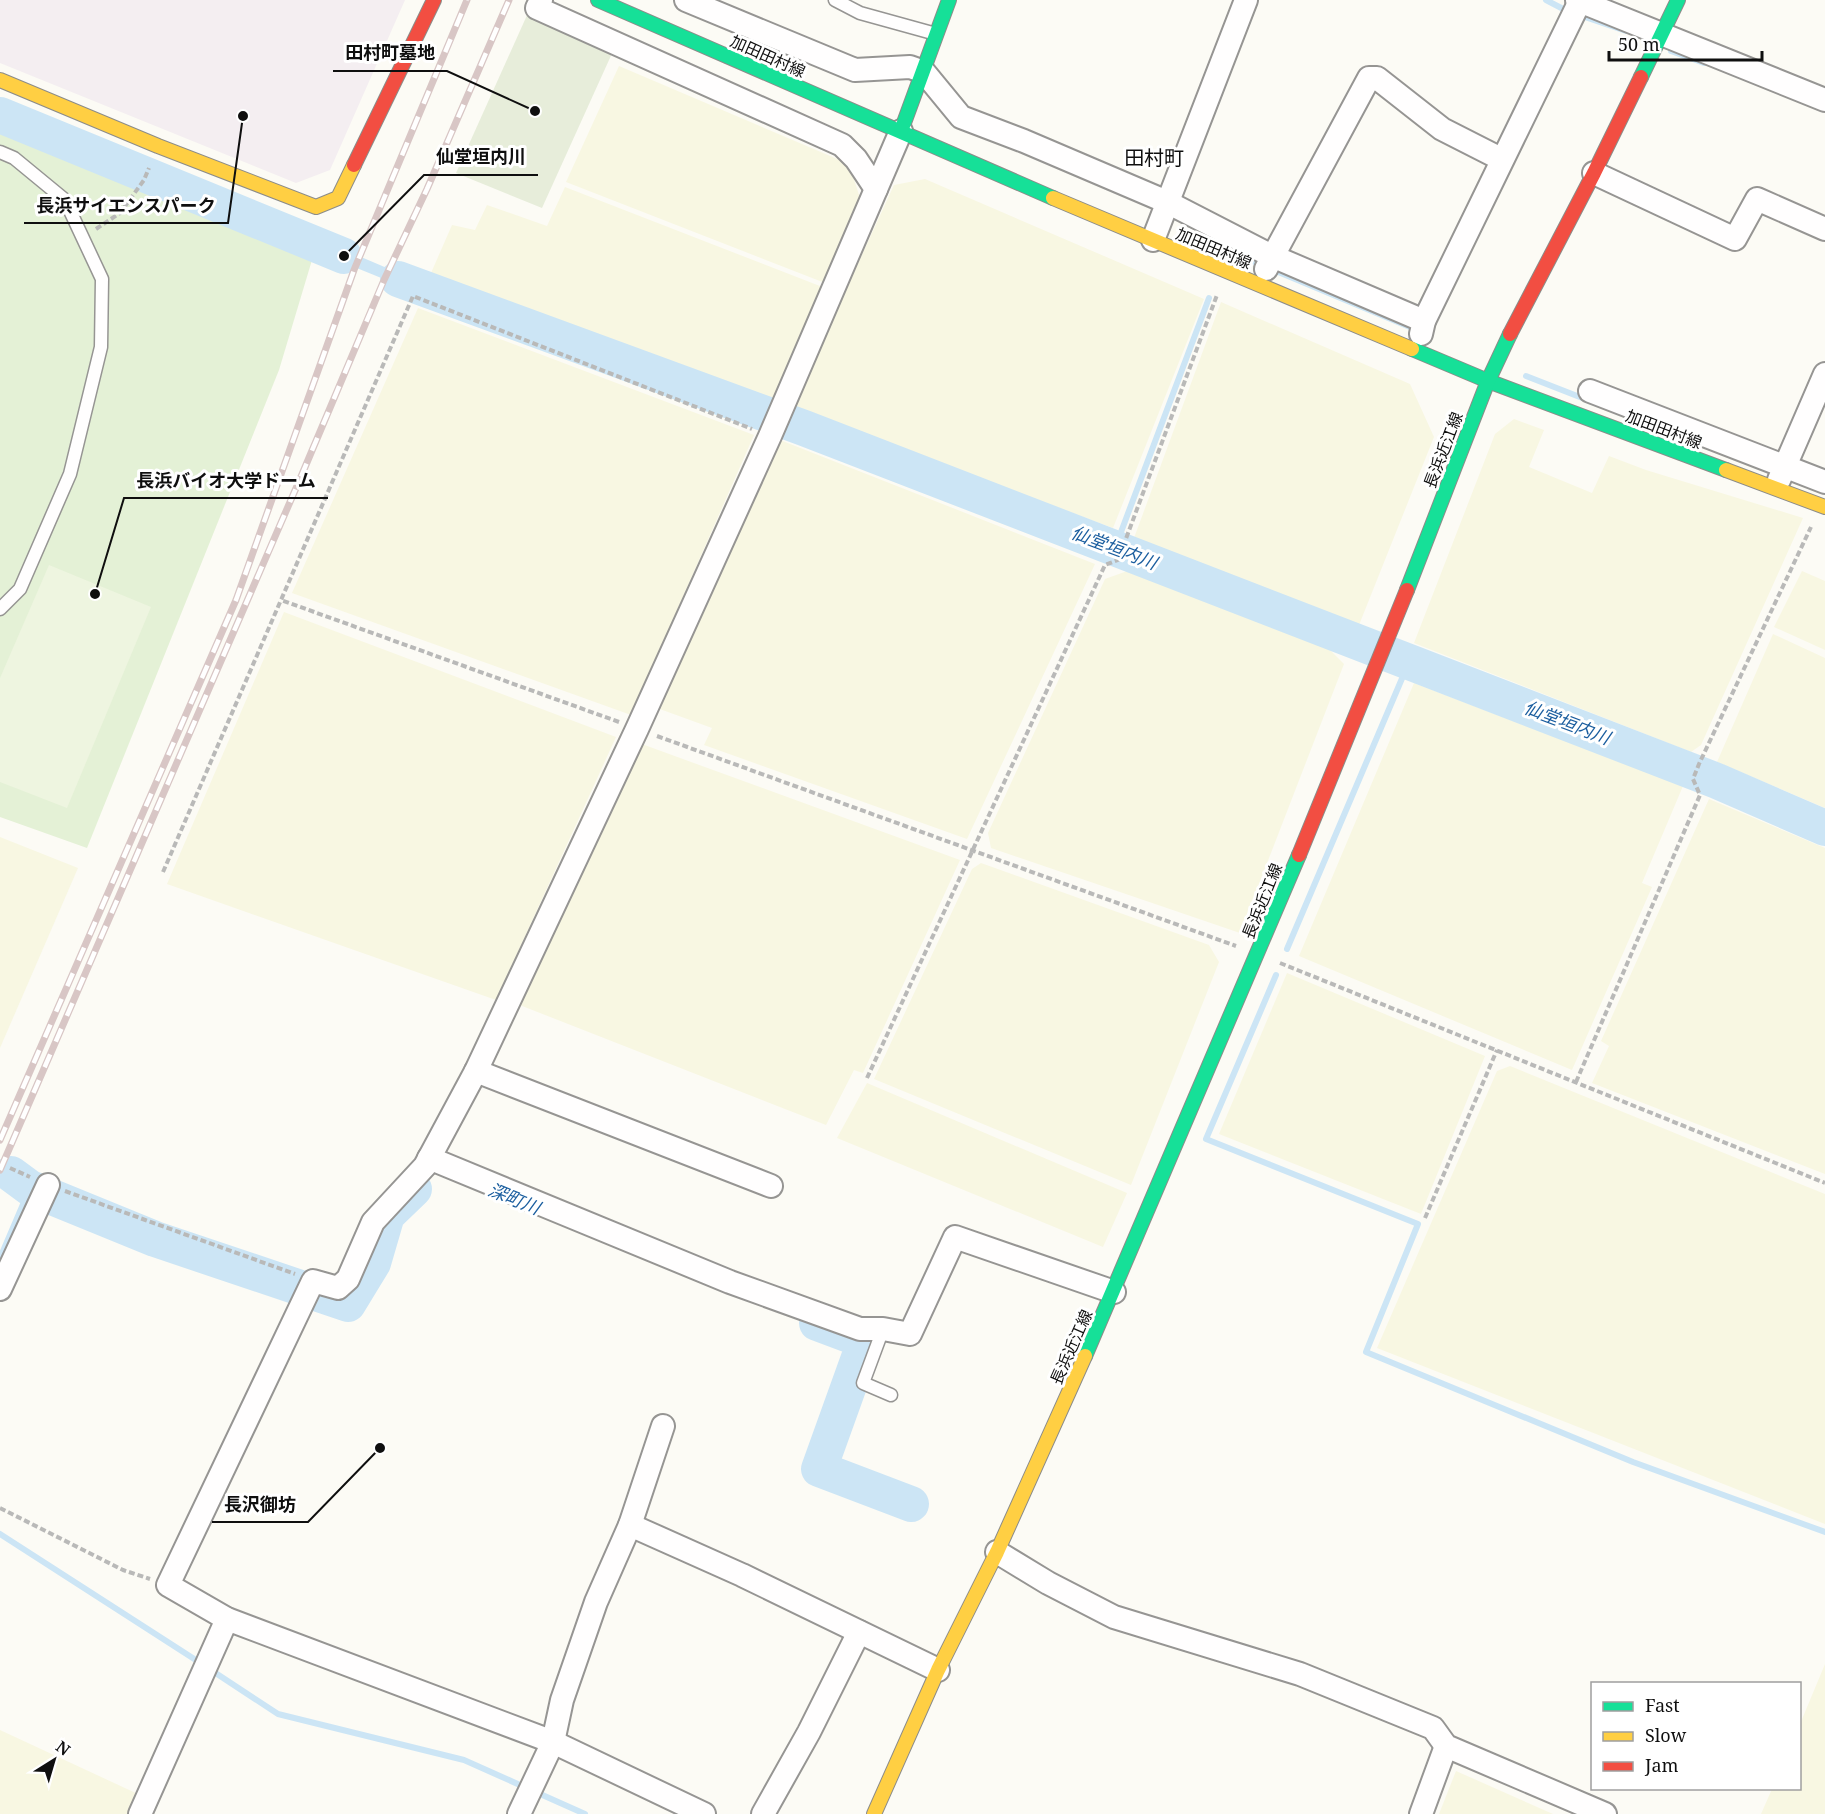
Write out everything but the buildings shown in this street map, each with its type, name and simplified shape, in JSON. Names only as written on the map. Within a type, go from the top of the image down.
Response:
[{"type":"main road","points":[[0,80],[158,146],[316,207],[338,198],[434,0]]},
{"type":"main road","name":"加田田村線","points":[[598,0],[1226,272],[1265,271],[1420,333],[1488,381],[1781,476],[1823,506]]},
{"type":"main road","points":[[901,132],[949,0]]},
{"type":"main road","name":"長浜近江線","points":[[874,1814],[938,1670],[997,1552],[1114,1292],[1258,954],[1389,634],[1488,381],[1594,173],[1678,0]]},
{"type":"street","points":[[541,0],[537,9],[842,145],[856,159],[876,189]]},
{"type":"street","points":[[686,0],[855,69],[910,67],[924,72],[961,117],[1024,141],[1167,202],[1265,271],[1420,333],[1501,159],[1576,7],[1662,33],[1825,100]]},
{"type":"street","points":[[1153,240],[1246,0]]},
{"type":"street","points":[[1265,271],[1369,78],[1377,78],[1442,129],[1501,159]]},
{"type":"street","points":[[704,1814],[553,1742],[227,1619],[168,1585],[313,1281],[338,1288],[348,1279],[373,1222],[425,1166],[476,1071],[637,729],[770,434],[901,132]]},
{"type":"street","points":[[1594,173],[1735,239],[1757,199],[1825,229]]},
{"type":"street","points":[[1781,476],[1825,374]]},
{"type":"street","points":[[1590,391],[1781,476],[1825,482]]},
{"type":"street","points":[[476,1071],[771,1186]]},
{"type":"street","points":[[429,1158],[730,1282],[860,1329],[883,1329],[910,1334],[955,1237],[1114,1292]]},
{"type":"street","points":[[0,1289],[48,1185]]},
{"type":"street","points":[[519,1814],[553,1742],[562,1700],[596,1602],[630,1525],[663,1426]]},
{"type":"street","points":[[630,1525],[742,1575],[938,1670]]},
{"type":"street","points":[[997,1552],[1048,1583],[1114,1617],[1300,1674],[1433,1728],[1446,1746],[1605,1814]]},
{"type":"street","points":[[140,1814],[227,1619]]},
{"type":"street","points":[[763,1814],[809,1732],[860,1632]]},
{"type":"street","points":[[1422,1814],[1446,1746]]},
{"type":"lane","points":[[835,0],[860,13],[937,35]]},
{"type":"lane","points":[[0,152],[14,158],[65,200],[102,279],[101,347],[70,474],[20,589],[0,609]]},
{"type":"lane","points":[[883,1329],[863,1383],[891,1395]]},
{"type":"path","points":[[82,237],[120,213],[144,180]]},
{"type":"path","points":[[867,1078],[1105,565],[1118,560],[1226,272]]},
{"type":"path","points":[[163,872],[413,296],[770,434]]},
{"type":"path","points":[[1576,1082],[1700,795],[1693,779],[1699,764],[1823,506]]},
{"type":"path","points":[[281,600],[1258,954],[1825,1183]]},
{"type":"path","points":[[1425,1218],[1497,1050]]},
{"type":"path","points":[[10,1168],[48,1185],[313,1281]]},
{"type":"path","points":[[0,1508],[123,1570],[168,1585]]},
{"type":"shaded area","points":[[0,0],[405,0],[330,170],[296,183],[0,63]]},
{"type":"green space","points":[[528,13],[614,49],[542,208],[456,173]]},
{"type":"green space","points":[[619,66],[849,164],[861,201],[825,283],[566,182]]},
{"type":"green space","points":[[0,133],[312,260],[279,370],[87,848],[0,817]]},
{"type":"green space","points":[[925,179],[1204,299],[1113,528],[791,409],[894,185]]},
{"type":"green space","points":[[565,187],[825,288],[773,401],[431,273],[452,225],[475,230],[487,205],[547,226]]},
{"type":"green space","points":[[1221,302],[1410,384],[1434,437],[1359,625],[1134,538]]},
{"type":"green space","points":[[418,308],[754,435],[631,715],[292,593]]},
{"type":"green space","points":[[1514,419],[1544,430],[1529,467],[1592,493],[1609,456],[1646,470],[1803,518],[1701,745],[1691,752],[1414,643],[1495,434]]},
{"type":"green space","points":[[780,440],[1095,564],[967,839],[704,745],[712,728],[657,708]]},
{"type":"green space","points":[[49,565],[151,607],[67,808],[0,782],[0,678]]},
{"type":"green space","points":[[1130,570],[1328,648],[1344,664],[1240,933],[991,848],[988,833],[1105,579]]},
{"type":"green space","points":[[1802,571],[1825,581],[1825,650],[1774,627]]},
{"type":"green space","points":[[284,612],[616,737],[496,1000],[167,884]]},
{"type":"green space","points":[[1773,634],[1825,658],[1825,808],[1717,762]]},
{"type":"green space","points":[[1414,683],[1683,786],[1642,883],[1652,887],[1572,1070],[1299,956]]},
{"type":"green space","points":[[639,743],[960,860],[863,1073],[854,1070],[826,1125],[517,1004]]},
{"type":"green space","points":[[1709,799],[1825,848],[1825,1174],[1592,1083],[1609,1046],[1601,1041]]},
{"type":"green space","points":[[0,837],[78,868],[0,1048]]},
{"type":"green space","points":[[981,863],[1209,945],[1219,962],[1131,1185],[874,1079],[972,869]]},
{"type":"green space","points":[[1287,973],[1485,1056],[1421,1214],[1219,1134]]},
{"type":"green space","points":[[1510,1066],[1825,1194],[1825,1524],[1377,1348],[1497,1071]]},
{"type":"green space","points":[[867,1083],[1127,1193],[1103,1247],[837,1138]]},
{"type":"green space","points":[[1825,1664],[1825,1814],[1761,1814],[1772,1790],[1801,1790],[1801,1722]]},
{"type":"green space","points":[[0,1730],[140,1795],[131,1814],[0,1814]]},
{"type":"green space","points":[[1456,1771],[1553,1814],[1439,1814]]},
{"type":"water","points":[[347,251],[401,274],[396,284],[342,262]]},
{"type":"waterway","points":[[1546,0],[1569,12]]},
{"type":"waterway","points":[[1579,15],[1626,31]]},
{"type":"waterway","points":[[1671,51],[1704,63]]},
{"type":"waterway","name":"仙堂垣内川","points":[[0,115],[344,256]]},
{"type":"waterway","points":[[1228,251],[1262,265]]},
{"type":"waterway","points":[[1271,269],[1417,330]]},
{"type":"waterway","name":"仙堂垣内川","points":[[398,279],[804,428],[1717,781],[1825,828]]},
{"type":"waterway","points":[[1115,548],[1209,298]]},
{"type":"waterway","points":[[1526,376],[1590,401]]},
{"type":"waterway","points":[[1287,949],[1409,662]]},
{"type":"waterway","points":[[1276,975],[1206,1139],[1418,1224],[1366,1352],[1633,1462],[1825,1532]]},
{"type":"waterway","name":"深町川","points":[[11,1174],[30,1188],[155,1239],[348,1304],[373,1263],[387,1215],[414,1189]]},
{"type":"waterway","points":[[0,1258],[30,1188]]},
{"type":"waterway","name":"深町川","points":[[817,1323],[865,1341],[819,1469],[911,1504]]},
{"type":"waterway","points":[[0,1534],[202,1664]]},
{"type":"waterway","points":[[211,1670],[278,1714],[464,1760],[585,1814]]},
{"type":"railway","points":[[0,1140],[236,600],[354,270],[467,0]]},
{"type":"railway","points":[[0,1170],[384,280],[427,189],[509,0]]},
{"type":"traffic: fast","points":[[598,0],[1053,198]]},
{"type":"traffic: fast","points":[[901,131],[949,0]]},
{"type":"traffic: fast","points":[[1641,77],[1678,0]]},
{"type":"traffic: fast","points":[[1407,590],[1488,381],[1510,334]]},
{"type":"traffic: fast","points":[[1412,349],[1488,381],[1726,470]]},
{"type":"traffic: fast","points":[[1085,1356],[1299,855]]},
{"type":"traffic: slow","points":[[0,80],[158,146],[316,207],[338,198],[354,165]]},
{"type":"traffic: slow","points":[[1053,198],[1412,349]]},
{"type":"traffic: slow","points":[[1726,470],[1825,507]]},
{"type":"traffic: slow","points":[[874,1814],[938,1670],[997,1552],[1085,1356]]},
{"type":"traffic: jam","points":[[354,165],[434,0]]},
{"type":"traffic: jam","points":[[1510,334],[1641,77]]},
{"type":"traffic: jam","points":[[1299,855],[1407,590]]},
{"type":"place","name":"田村町墓地","points":[[535,111]]},
{"type":"place","name":"長浜サイエンスパーク","points":[[243,116]]},
{"type":"place","name":"仙堂垣内川","points":[[344,256]]},
{"type":"place","name":"長浜バイオ大学ドーム","points":[[95,594]]},
{"type":"place","name":"長沢御坊","points":[[380,1448]]},
{"type":"district","name":"田村町","points":[[1154,158]]}]
